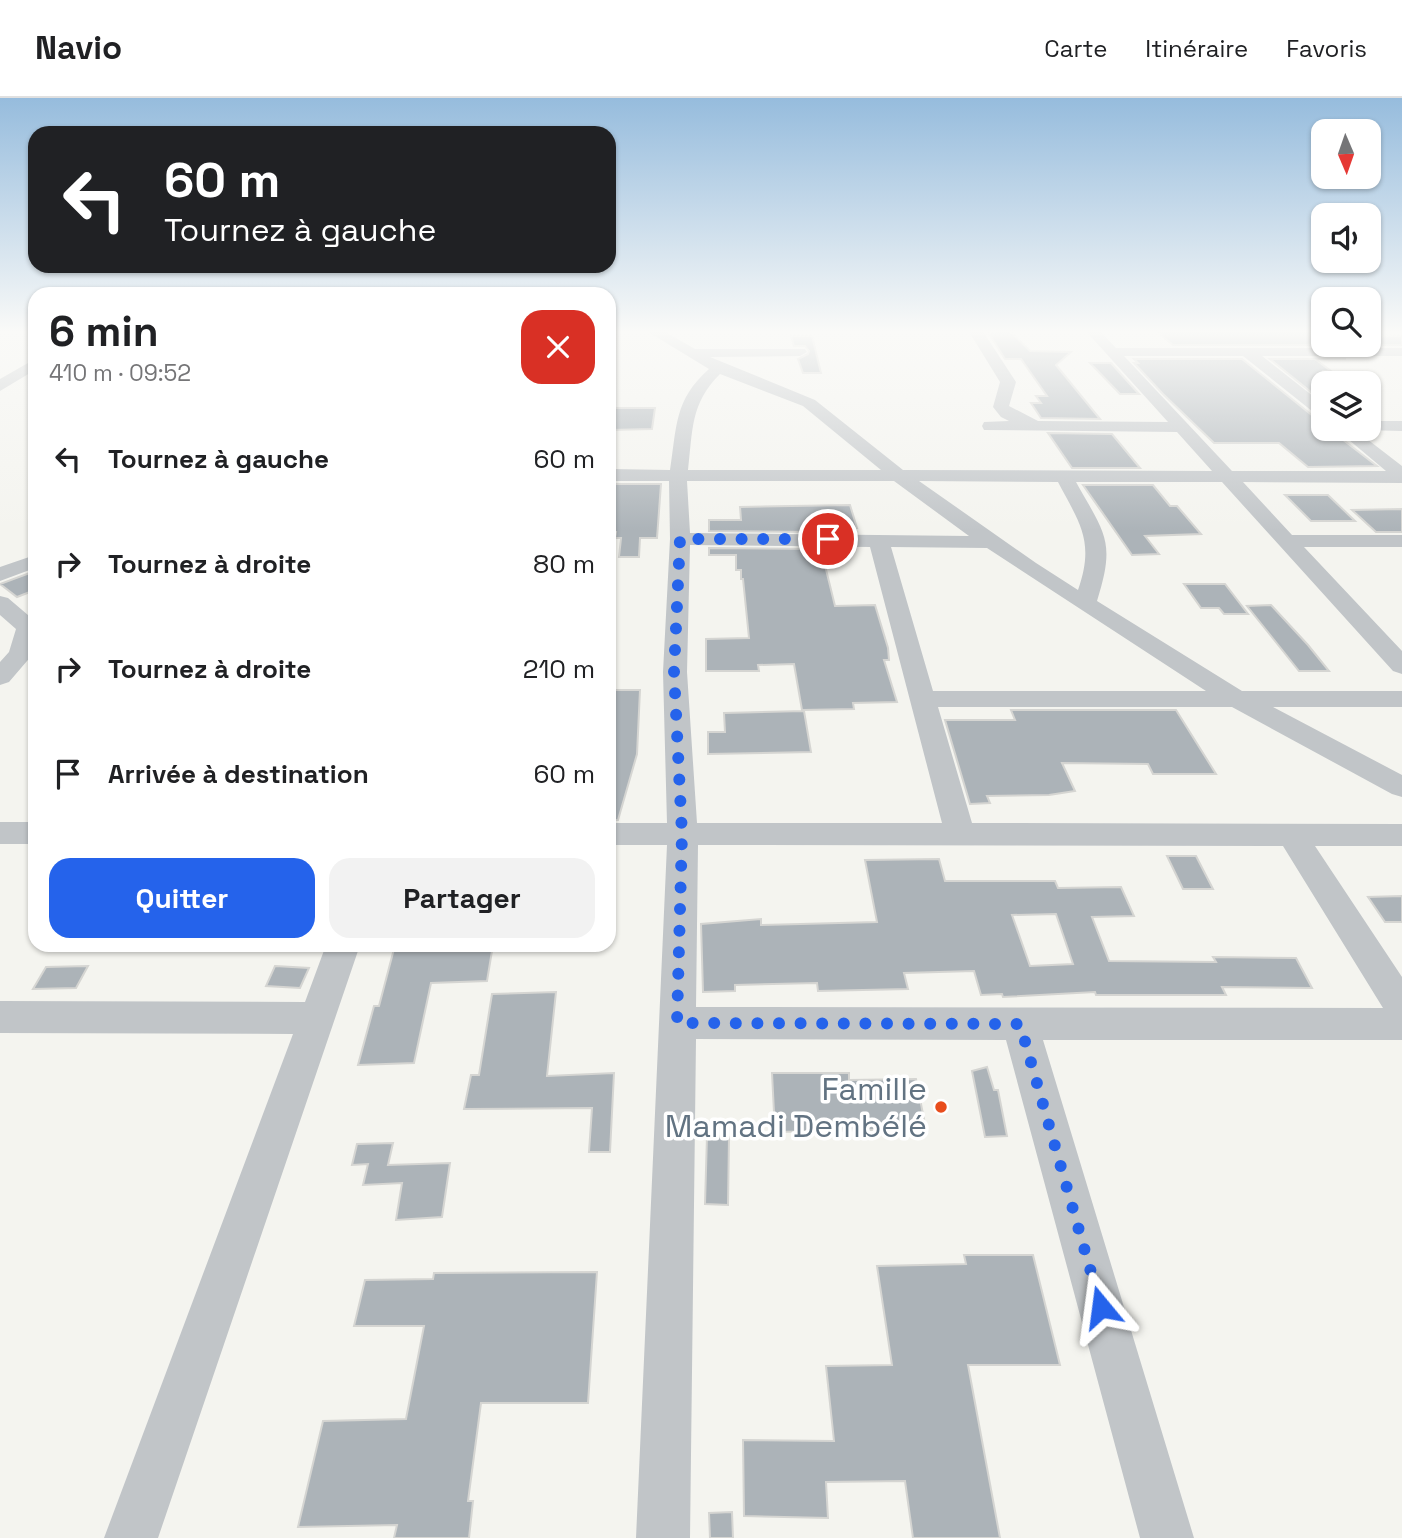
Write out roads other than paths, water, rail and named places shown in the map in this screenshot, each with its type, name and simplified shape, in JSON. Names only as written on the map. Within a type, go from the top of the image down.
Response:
[{"type":"street","points":[[663,1538],[682,834],[674,672],[680,539],[678,476],[689,403],[692,397]]},
{"type":"street","points":[[795,397],[809,403],[899,476],[992,542],[1085,603],[1237,699],[1402,786]]},
{"type":"street","points":[[1004,397],[1001,407],[1007,414],[1038,426]]},
{"type":"street","points":[[1155,397],[1402,666]]},
{"type":"street","points":[[990,426],[1182,427]]},
{"type":"street","points":[[1381,426],[1402,426]]},
{"type":"street","points":[[1358,441],[1402,476]]},
{"type":"street","points":[[616,475],[1402,476]]},
{"type":"street","points":[[1064,476],[1095,534],[1097,566],[1085,603]]},
{"type":"street","points":[[680,539],[992,542]]},
{"type":"street","points":[[878,539],[960,834]]},
{"type":"street","points":[[1287,541],[1402,541]]},
{"type":"street","points":[[0,574],[28,564]]},
{"type":"street","points":[[0,603],[28,627],[20,654],[0,677]]},
{"type":"street","points":[[0,683],[28,672]]},
{"type":"street","points":[[922,699],[1402,699]]},
{"type":"street","points":[[0,833],[28,833]]},
{"type":"street","points":[[616,834],[1402,835]]},
{"type":"street","points":[[1292,835],[1402,1007]]},
{"type":"street","points":[[131,1538],[340,952]]},
{"type":"street","points":[[0,1017],[315,1018]]},
{"type":"street","points":[[677,1023],[1402,1024]]},
{"type":"street","points":[[1020,1024],[1167,1538]]},
{"type":"place","name":"Famille Mamadi Dembélé","points":[[941,1107]]}]
